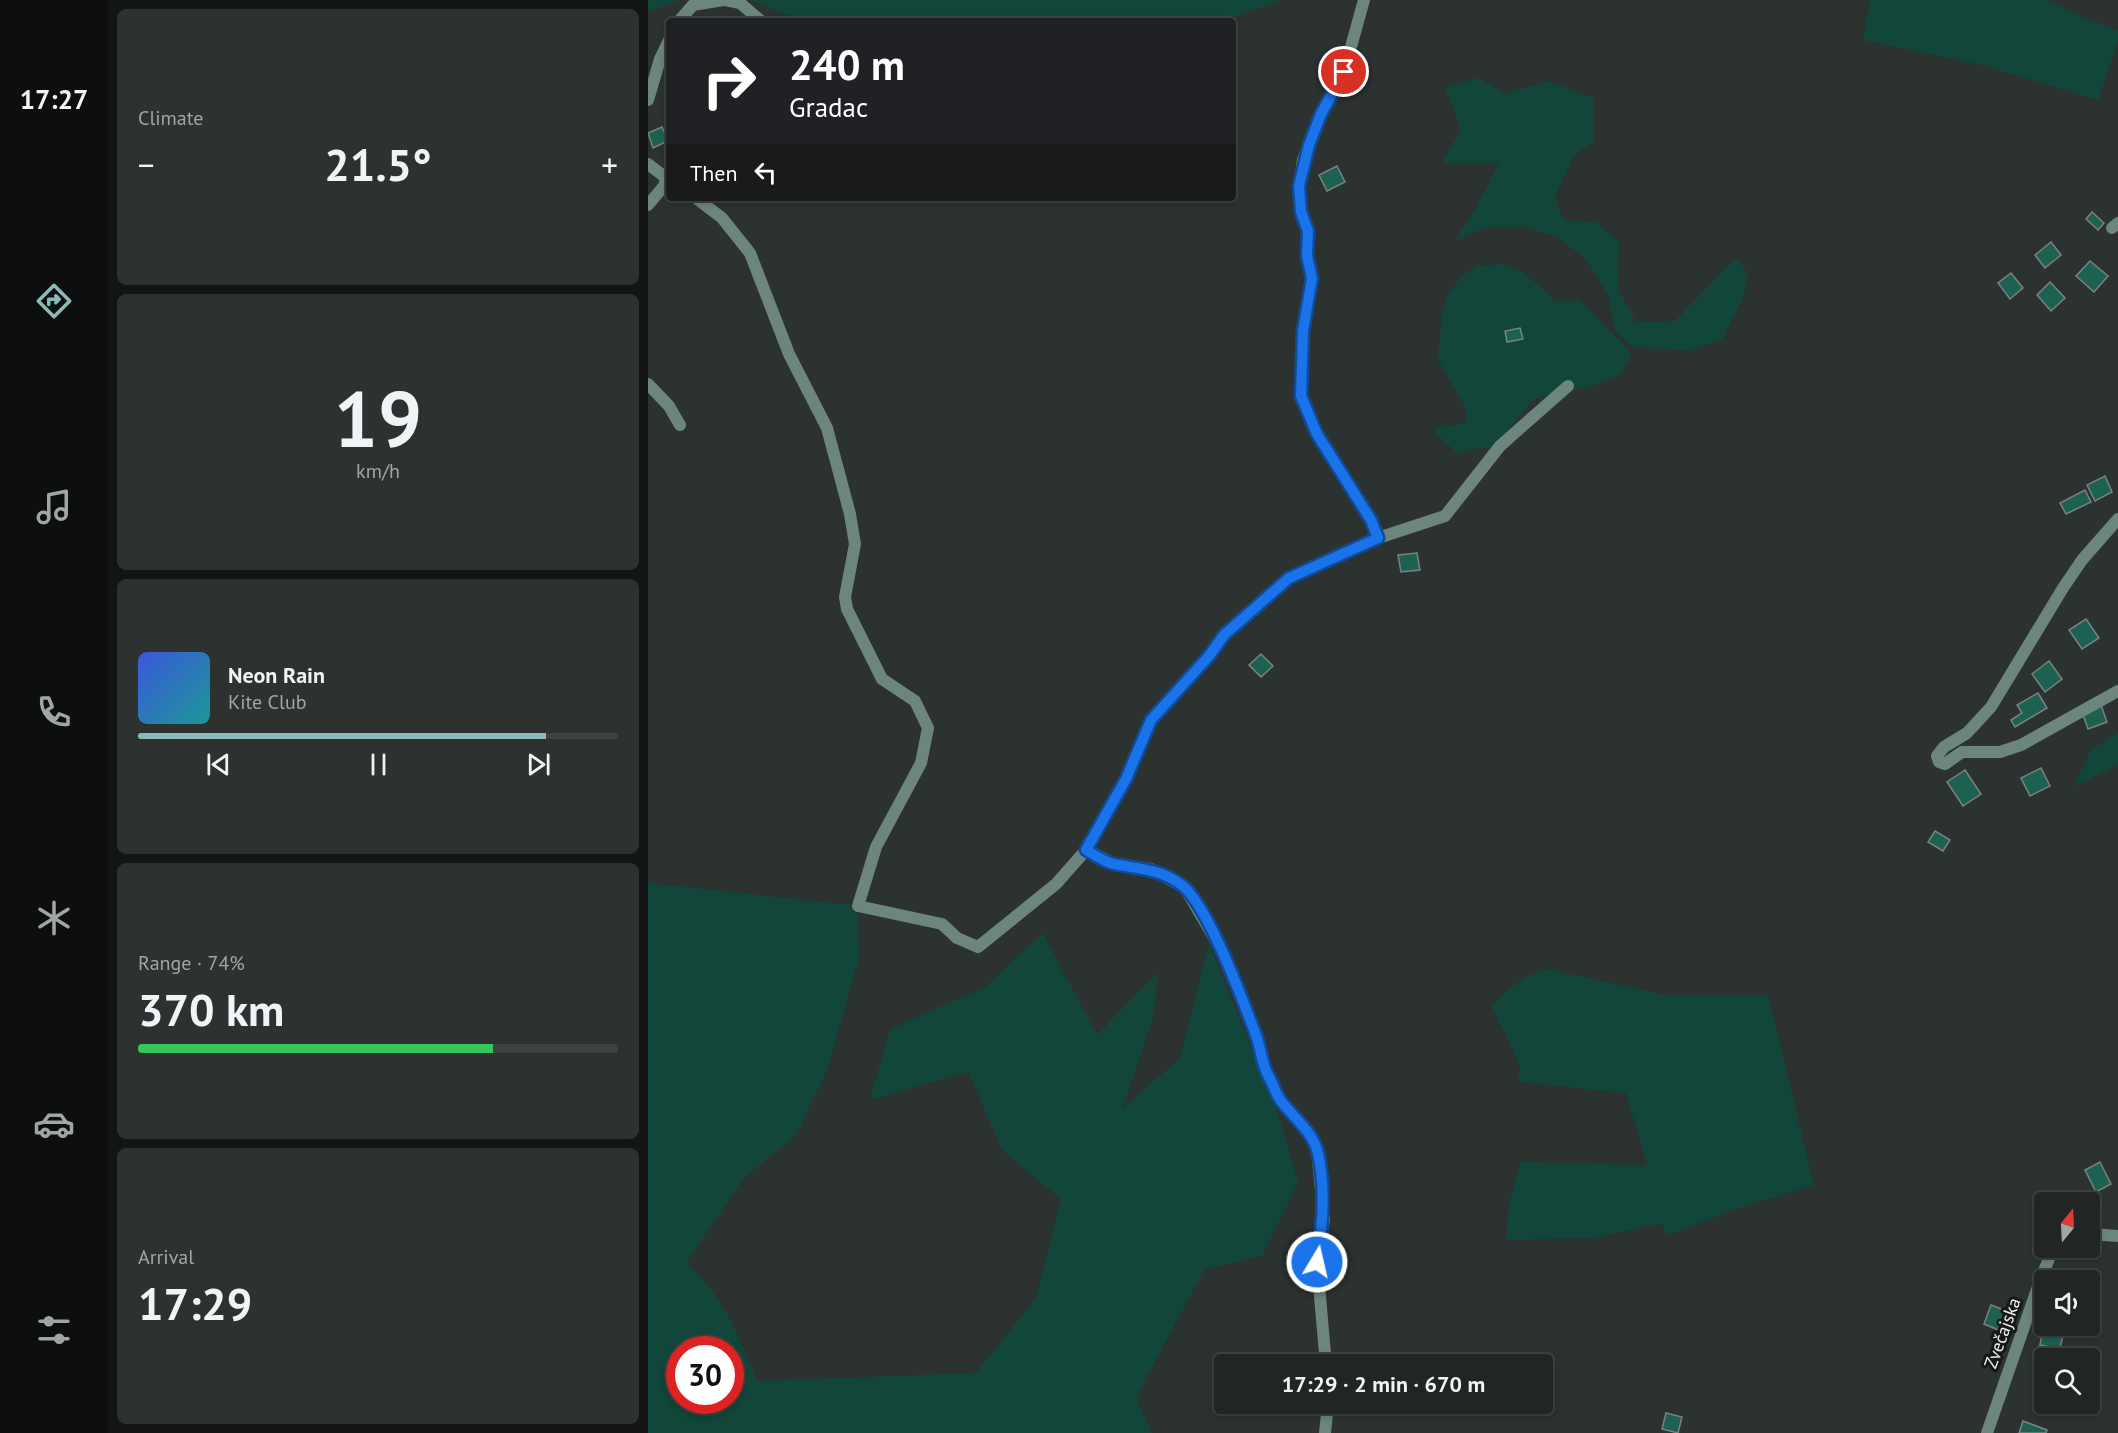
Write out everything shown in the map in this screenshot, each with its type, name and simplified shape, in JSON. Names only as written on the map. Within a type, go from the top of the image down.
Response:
[{"type":"street","points":[[682,18],[693,5],[724,0],[740,3],[758,18]]},
{"type":"street","points":[[1364,0],[1344,72],[1321,114],[1301,169],[1299,186],[1301,212],[1308,231],[1307,256],[1312,278],[1303,331],[1301,396],[1317,434],[1371,520],[1378,538]]},
{"type":"street","points":[[648,100],[666,46]]},
{"type":"street","points":[[648,164],[666,178]]},
{"type":"street","points":[[648,205],[666,182]]},
{"type":"street","points":[[700,201],[722,218],[750,252],[789,354],[827,428],[850,514],[855,544],[845,597],[847,609],[882,679],[915,701],[928,728],[921,763],[876,847],[858,906],[942,924],[957,938],[978,947],[1056,884],[1086,850],[1126,779],[1151,720],[1209,656],[1224,635],[1289,578],[1378,538],[1445,516],[1500,446],[1568,386]]},
{"type":"street","points":[[648,384],[669,406],[680,425]]},
{"type":"street","points":[[2118,519],[2082,560],[2063,588],[1991,707],[1967,733],[1944,747],[1937,756],[1939,762],[1945,764],[1962,752],[2000,752],[2021,745],[2118,691]]},
{"type":"street","points":[[1086,850],[1115,864],[1151,869],[1185,888],[1222,951],[1257,1038],[1268,1075],[1280,1100],[1309,1135],[1317,1150],[1322,1176],[1324,1220],[1317,1262],[1325,1354]]},
{"type":"street","points":[[2100,1235],[2118,1236]]},
{"type":"street","name":"Zvečajska","points":[[1987,1433],[2049,1258]]},
{"type":"street","points":[[1325,1433],[1327,1414]]},
{"type":"green space","points":[[648,0],[679,0],[648,12]]},
{"type":"green space","points":[[749,0],[1282,0],[1231,18],[796,18]]},
{"type":"green space","points":[[1870,0],[2044,0],[2118,31],[2118,40],[2098,100],[1978,64],[1863,40]]},
{"type":"green space","points":[[1479,78],[1504,94],[1548,81],[1594,98],[1594,140],[1573,157],[1555,196],[1563,220],[1595,222],[1619,242],[1618,289],[1636,322],[1675,321],[1736,258],[1748,273],[1744,296],[1722,339],[1690,351],[1632,347],[1615,331],[1608,295],[1587,260],[1557,237],[1522,227],[1485,228],[1455,240],[1477,206],[1499,163],[1441,164],[1461,130],[1445,87]]},
{"type":"green space","points":[[1500,264],[1522,271],[1556,301],[1580,300],[1630,351],[1629,363],[1619,374],[1593,386],[1533,399],[1493,450],[1482,447],[1458,454],[1435,432],[1436,428],[1466,423],[1465,406],[1438,360],[1442,310],[1450,292],[1462,276],[1477,266]]},
{"type":"green space","points":[[2118,733],[2118,765],[2073,787],[2091,750]]},
{"type":"green space","points":[[648,883],[858,906],[859,958],[828,1068],[796,1135],[743,1179],[686,1263],[721,1303],[738,1336],[666,1336],[666,1414],[744,1414],[744,1351],[757,1381],[976,1373],[1036,1298],[1061,1199],[1002,1150],[968,1072],[870,1100],[890,1029],[985,987],[1043,933],[1097,1035],[1158,972],[1153,1018],[1122,1109],[1180,1058],[1209,943],[1280,1120],[1298,1183],[1262,1256],[1204,1270],[1136,1397],[1152,1433],[648,1433]]},
{"type":"green space","points":[[1547,969],[1665,995],[1768,995],[1814,1185],[1736,1209],[1668,1235],[1661,1223],[1594,1238],[1506,1240],[1509,1205],[1520,1162],[1647,1165],[1626,1093],[1518,1082],[1520,1066],[1492,1006],[1523,979]]},
{"type":"building","points":[[662,127],[666,142],[653,148],[648,133]]},
{"type":"building","points":[[1337,166],[1345,182],[1327,191],[1319,175]]},
{"type":"building","points":[[2092,212],[2104,223],[2098,230],[2086,219]]},
{"type":"building","points":[[2051,242],[2061,255],[2045,268],[2035,255]]},
{"type":"building","points":[[2090,261],[2108,276],[2094,292],[2076,276]]},
{"type":"building","points":[[2011,273],[2023,288],[2010,299],[1998,283]]},
{"type":"building","points":[[2050,282],[2065,298],[2051,311],[2037,295]]},
{"type":"building","points":[[1520,328],[1523,339],[1507,342],[1505,331]]},
{"type":"building","points":[[2105,476],[2112,492],[2095,501],[2087,485]]},
{"type":"building","points":[[2085,490],[2091,502],[2066,514],[2060,503]]},
{"type":"building","points":[[1417,553],[1420,570],[1401,572],[1398,555]]},
{"type":"building","points":[[2086,619],[2099,638],[2082,649],[2069,630]]},
{"type":"building","points":[[1261,654],[1273,666],[1261,677],[1249,665]]},
{"type":"building","points":[[2049,661],[2062,679],[2045,692],[2032,674]]},
{"type":"building","points":[[2038,693],[2047,708],[2015,727],[2011,720],[2022,713],[2017,705]]},
{"type":"building","points":[[2101,705],[2107,722],[2088,729],[2082,712]]},
{"type":"building","points":[[2041,768],[2050,786],[2030,796],[2021,778]]},
{"type":"building","points":[[1965,770],[1981,794],[1963,806],[1947,782]]},
{"type":"building","points":[[1935,831],[1950,840],[1943,851],[1928,842]]},
{"type":"building","points":[[2100,1162],[2111,1184],[2096,1192],[2085,1170]]},
{"type":"building","points":[[1991,1305],[2009,1312],[2001,1331],[1984,1324]]},
{"type":"building","points":[[2041,1336],[2063,1336],[2060,1348],[2040,1345]]},
{"type":"building","points":[[1666,1413],[1682,1417],[1678,1433],[1662,1429]]},
{"type":"building","points":[[2023,1421],[2047,1430],[2046,1433],[2019,1433]]},
{"type":"route","points":[[1317,1262],[1324,1220],[1322,1176],[1317,1150],[1309,1135],[1280,1100],[1268,1075],[1257,1038],[1210,927],[1185,888],[1171,878],[1151,869],[1115,864],[1086,850],[1126,779],[1132,758],[1151,720],[1209,656],[1224,635],[1289,578],[1302,570],[1334,560],[1378,538],[1371,520],[1317,434],[1301,396],[1303,331],[1312,278],[1307,256],[1308,231],[1301,212],[1299,186],[1303,160],[1321,114],[1344,72]]}]
